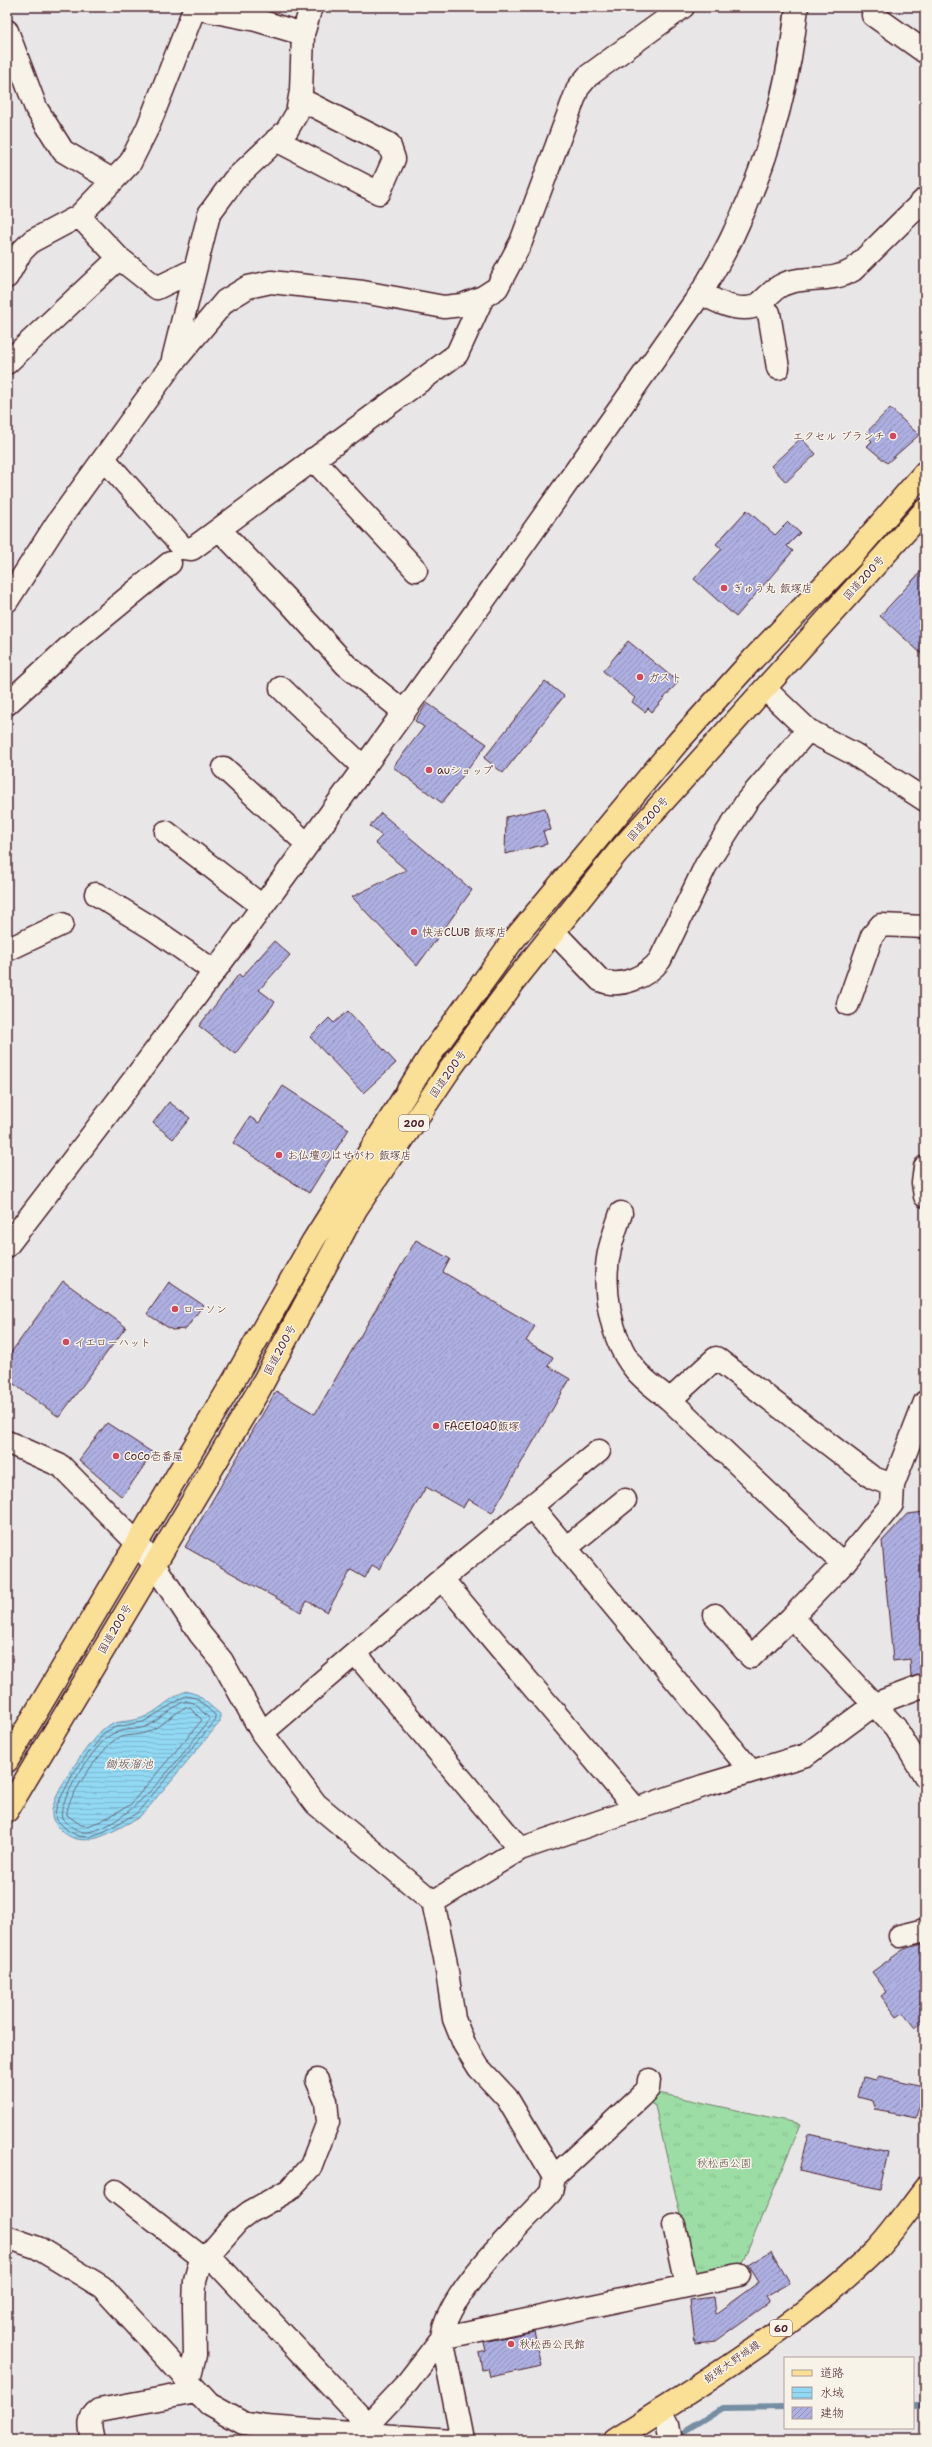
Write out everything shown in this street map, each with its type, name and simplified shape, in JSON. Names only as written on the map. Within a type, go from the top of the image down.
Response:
[{"type":"main road","name":"国道200号","points":[[7,1761],[234,1380],[313,1241],[431,1054],[511,943],[678,742],[753,659],[854,554],[925,472]]},
{"type":"main road","name":"国道200号","points":[[7,1811],[153,1563],[259,1390],[356,1209],[448,1072],[517,978],[617,853],[925,510]]},
{"type":"main road","name":"飯塚大野城線","points":[[614,2440],[667,2424],[811,2307],[876,2249],[925,2188]]},
{"type":"street","points":[[172,364],[194,270],[210,214],[234,180],[287,130],[297,113],[300,99],[303,34],[311,7]]},
{"type":"street","points":[[7,600],[57,523],[172,364],[225,301],[248,287],[271,282],[363,292],[444,307],[462,305],[483,297],[497,288],[521,242],[578,88],[588,76],[683,7]]},
{"type":"street","points":[[7,1246],[136,1079],[214,972],[363,767],[701,293],[733,236],[757,180],[778,112],[793,46],[797,7]]},
{"type":"street","points":[[874,7],[873,15],[925,52]]},
{"type":"street","points":[[7,277],[22,252],[32,241],[79,216],[130,163],[148,127],[195,8],[257,14],[303,34]]},
{"type":"street","points":[[7,31],[36,108],[63,151],[112,180]]},
{"type":"street","points":[[276,140],[379,193],[394,159],[389,144],[300,99]]},
{"type":"street","points":[[701,293],[727,305],[745,308],[759,305],[772,291],[782,284],[841,278],[853,270],[925,198]]},
{"type":"street","points":[[79,216],[119,258],[157,288],[194,270]]},
{"type":"street","points":[[7,362],[119,258]]},
{"type":"street","points":[[104,459],[183,548],[192,549],[457,354],[483,297]]},
{"type":"street","points":[[759,305],[769,313],[778,368]]},
{"type":"street","points":[[314,459],[416,570]]},
{"type":"street","points":[[219,529],[290,603],[346,665],[403,711]]},
{"type":"street","points":[[7,704],[81,636],[170,563]]},
{"type":"street","points":[[280,688],[363,767]]},
{"type":"street","points":[[765,689],[808,730],[854,754],[925,800]]},
{"type":"street","points":[[554,932],[600,980],[607,983],[624,983],[653,968],[660,960],[706,865],[747,801],[808,730]]},
{"type":"street","points":[[224,768],[307,844]]},
{"type":"street","points":[[166,832],[262,906]]},
{"type":"street","points":[[96,894],[152,928],[214,972]]},
{"type":"street","points":[[7,950],[62,924]]},
{"type":"street","points":[[848,1004],[869,943],[881,925],[925,926]]},
{"type":"street","points":[[925,1167],[923,1183],[925,1196]]},
{"type":"street","points":[[621,1213],[610,1249],[609,1302],[613,1326],[620,1346],[634,1368],[670,1400],[843,1564]]},
{"type":"street","points":[[670,1400],[716,1358],[873,1478],[893,1485]]},
{"type":"street","points":[[715,1615],[751,1657],[792,1617],[843,1564],[892,1504],[893,1485],[925,1402]]},
{"type":"street","points":[[7,1442],[61,1466],[136,1543],[153,1563],[200,1634],[222,1661],[262,1733],[316,1804],[433,1902],[445,1958],[454,2019],[464,2044],[480,2068],[507,2098],[554,2177]]},
{"type":"street","points":[[262,1733],[442,1579],[599,1451]]},
{"type":"street","points":[[566,1548],[624,1500]]},
{"type":"street","points":[[531,1506],[751,1771]]},
{"type":"street","points":[[442,1579],[636,1809]]},
{"type":"street","points":[[792,1617],[895,1727],[925,1776]]},
{"type":"street","points":[[356,1654],[520,1849]]},
{"type":"street","points":[[433,1902],[520,1849],[751,1771],[806,1755],[875,1704],[925,1686]]},
{"type":"street","points":[[900,1936],[925,1930]]},
{"type":"street","points":[[192,2387],[195,2355],[195,2280],[199,2266],[206,2256],[237,2222],[250,2212],[289,2190],[311,2166],[328,2122],[326,2101],[317,2080]]},
{"type":"street","points":[[462,2440],[442,2338],[443,2325],[448,2315],[470,2281],[551,2192],[554,2177],[648,2089],[649,2080]]},
{"type":"street","points":[[116,2191],[206,2256],[363,2429]]},
{"type":"street","points":[[674,2225],[687,2285]]},
{"type":"street","points":[[7,2237],[38,2248],[102,2287],[192,2387],[223,2414],[243,2423],[266,2427],[363,2429],[451,2440]]},
{"type":"street","points":[[363,2429],[407,2383],[442,2338],[739,2275]]},
{"type":"street","points":[[93,2440],[89,2422],[92,2414],[99,2410],[192,2387]]},
{"type":"green space","name":"秋松西公園","points":[[649,2091],[801,2124],[739,2270],[695,2279],[655,2106],[644,2099]]},
{"type":"water","name":"鋤坂溜池","points":[[186,1691],[198,1695],[220,1714],[220,1722],[146,1810],[133,1821],[98,1838],[83,1840],[76,1839],[61,1830],[52,1817],[53,1807],[57,1796],[71,1771],[96,1736],[111,1724],[137,1720],[148,1715]]},
{"type":"building","name":"エクセル ブランチ","points":[[890,408],[919,435],[887,463],[867,446],[872,441],[868,437],[870,435],[867,432]]},
{"type":"building","points":[[801,438],[816,454],[786,482],[771,466]]},
{"type":"building","points":[[747,510],[775,535],[788,522],[800,533],[787,546],[793,551],[736,617],[694,579],[722,549],[716,544]]},
{"type":"building","points":[[925,567],[925,657],[880,616]]},
{"type":"building","name":"ガスト","points":[[628,641],[678,682],[652,712],[648,708],[645,712],[632,702],[635,698],[603,671]]},
{"type":"building","points":[[545,681],[564,696],[503,773],[484,758]]},
{"type":"building","points":[[427,703],[487,744],[442,803],[393,767],[424,727],[415,721]]},
{"type":"building","points":[[545,808],[551,830],[543,831],[547,844],[505,854],[506,817]]},
{"type":"building","name":"快活CLUB 飯塚店","points":[[381,813],[472,890],[417,966],[352,897],[406,870],[375,843],[382,836],[370,826]]},
{"type":"building","points":[[274,941],[290,955],[259,990],[275,1002],[235,1054],[199,1026],[239,974],[242,977]]},
{"type":"building","points":[[348,1011],[396,1063],[363,1093],[310,1037],[329,1018],[334,1023]]},
{"type":"building","points":[[283,1086],[349,1129],[309,1193],[233,1143],[250,1117],[259,1123]]},
{"type":"building","points":[[169,1102],[190,1118],[173,1139],[153,1123]]},
{"type":"building","name":"FACE1040飯塚","points":[[416,1240],[450,1259],[443,1272],[535,1326],[526,1341],[553,1357],[548,1366],[570,1379],[492,1513],[468,1499],[463,1508],[426,1487],[379,1569],[372,1565],[365,1578],[351,1570],[327,1612],[307,1601],[301,1612],[185,1547],[276,1391],[315,1414]]},
{"type":"building","name":"イエローハット","points":[[63,1281],[126,1327],[59,1417],[7,1379],[7,1358]]},
{"type":"building","name":"ローソン","points":[[169,1282],[203,1305],[186,1329],[172,1330],[147,1314]]},
{"type":"building","name":"CoCo壱番屋","points":[[107,1423],[153,1453],[122,1497],[79,1460]]},
{"type":"building","points":[[925,1512],[925,1673],[911,1677],[910,1659],[893,1661],[882,1541],[907,1514]]},
{"type":"building","points":[[925,1943],[925,2020],[915,2028],[903,2013],[897,2017],[881,1996],[887,1992],[872,1972],[904,1949]]},
{"type":"building","points":[[879,2076],[923,2086],[916,2118],[876,2110],[873,2101],[858,2097],[863,2077],[876,2080]]},
{"type":"building","points":[[808,2134],[888,2152],[880,2189],[799,2171]]},
{"type":"building","points":[[771,2251],[789,2283],[765,2297],[769,2303],[716,2341],[695,2343],[690,2300],[713,2297],[715,2314],[759,2282],[748,2265]]},
{"type":"building","name":"秋松西公民館","points":[[534,2331],[542,2366],[490,2377],[488,2368],[482,2369],[479,2353],[486,2351],[484,2342]]},
{"type":"waterway","points":[[914,2405],[925,2405]]},
{"type":"waterway","points":[[675,2438],[723,2408],[784,2407]]},
{"type":"place","name":"エクセル ブランチ","points":[[893,436]]},
{"type":"place","name":"ぎゅう丸 飯塚店","points":[[724,588]]},
{"type":"place","name":"ガスト","points":[[640,677]]},
{"type":"place","name":"auショップ","points":[[429,770]]},
{"type":"place","name":"快活CLUB 飯塚店","points":[[414,932]]},
{"type":"place","name":"お仏壇のはせがわ 飯塚店","points":[[279,1155]]},
{"type":"place","name":"ローソン","points":[[175,1309]]},
{"type":"place","name":"イエローハット","points":[[66,1342]]},
{"type":"place","name":"FACE1040飯塚","points":[[436,1426]]},
{"type":"place","name":"CoCo壱番屋","points":[[116,1456]]},
{"type":"place","name":"秋松西公民館","points":[[511,2344]]}]
